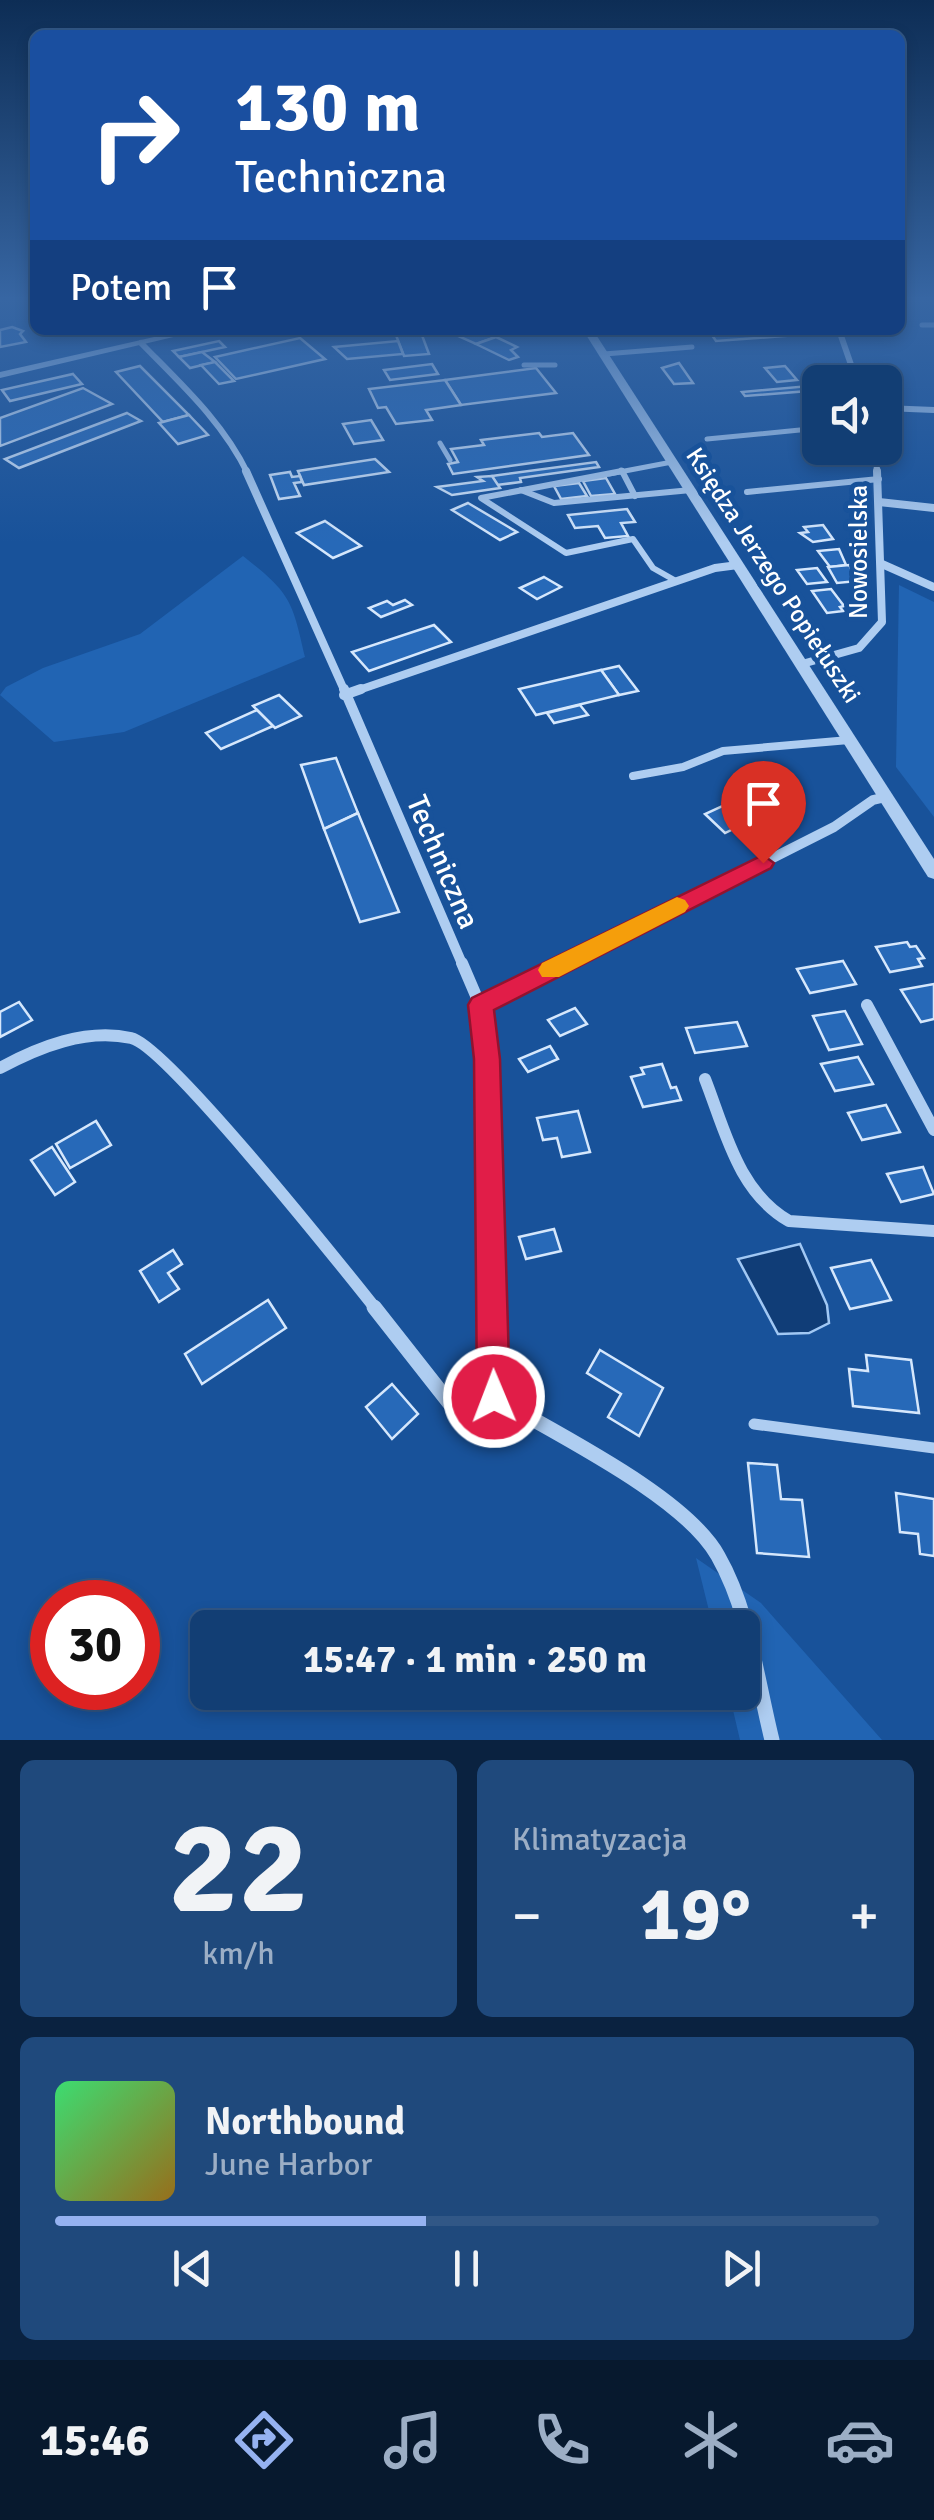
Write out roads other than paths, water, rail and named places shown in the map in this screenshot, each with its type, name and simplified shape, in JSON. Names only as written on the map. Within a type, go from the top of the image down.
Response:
[{"type":"street","name":"Techniczna","points":[[177,380],[234,447],[289,562],[480,1005],[487,1059],[494,1397]]},
{"type":"street","name":"Księdza Jerzego Popiełuszki","points":[[620,380],[934,873]]},
{"type":"street","points":[[902,409],[934,410]]},
{"type":"street","name":"Nowosielska","points":[[802,664],[846,655],[877,632],[883,614],[878,465]]},
{"type":"street","points":[[880,502],[934,508]]},
{"type":"street","points":[[882,564],[934,587]]},
{"type":"street","points":[[344,696],[715,568],[738,565]]},
{"type":"street","points":[[480,1005],[834,827],[873,800],[886,797]]},
{"type":"street","points":[[866,1005],[934,1130]]},
{"type":"street","points":[[0,1068],[40,1048],[94,1036],[136,1038],[161,1060],[295,1207],[466,1424],[494,1397],[688,1518],[717,1552],[737,1607],[772,1740]]},
{"type":"street","points":[[705,1079],[755,1197],[771,1214],[789,1221],[934,1230]]},
{"type":"lane","points":[[707,439],[802,430]]},
{"type":"lane","points":[[440,443],[450,460]]},
{"type":"lane","points":[[672,462],[481,498],[566,552],[633,540],[653,568],[676,581]]},
{"type":"lane","points":[[621,470],[635,496]]},
{"type":"lane","points":[[747,492],[879,479]]},
{"type":"lane","points":[[522,490],[554,504],[691,490]]},
{"type":"lane","points":[[633,776],[683,766],[723,751],[849,740]]},
{"type":"lane","points":[[754,1424],[934,1448]]}]
